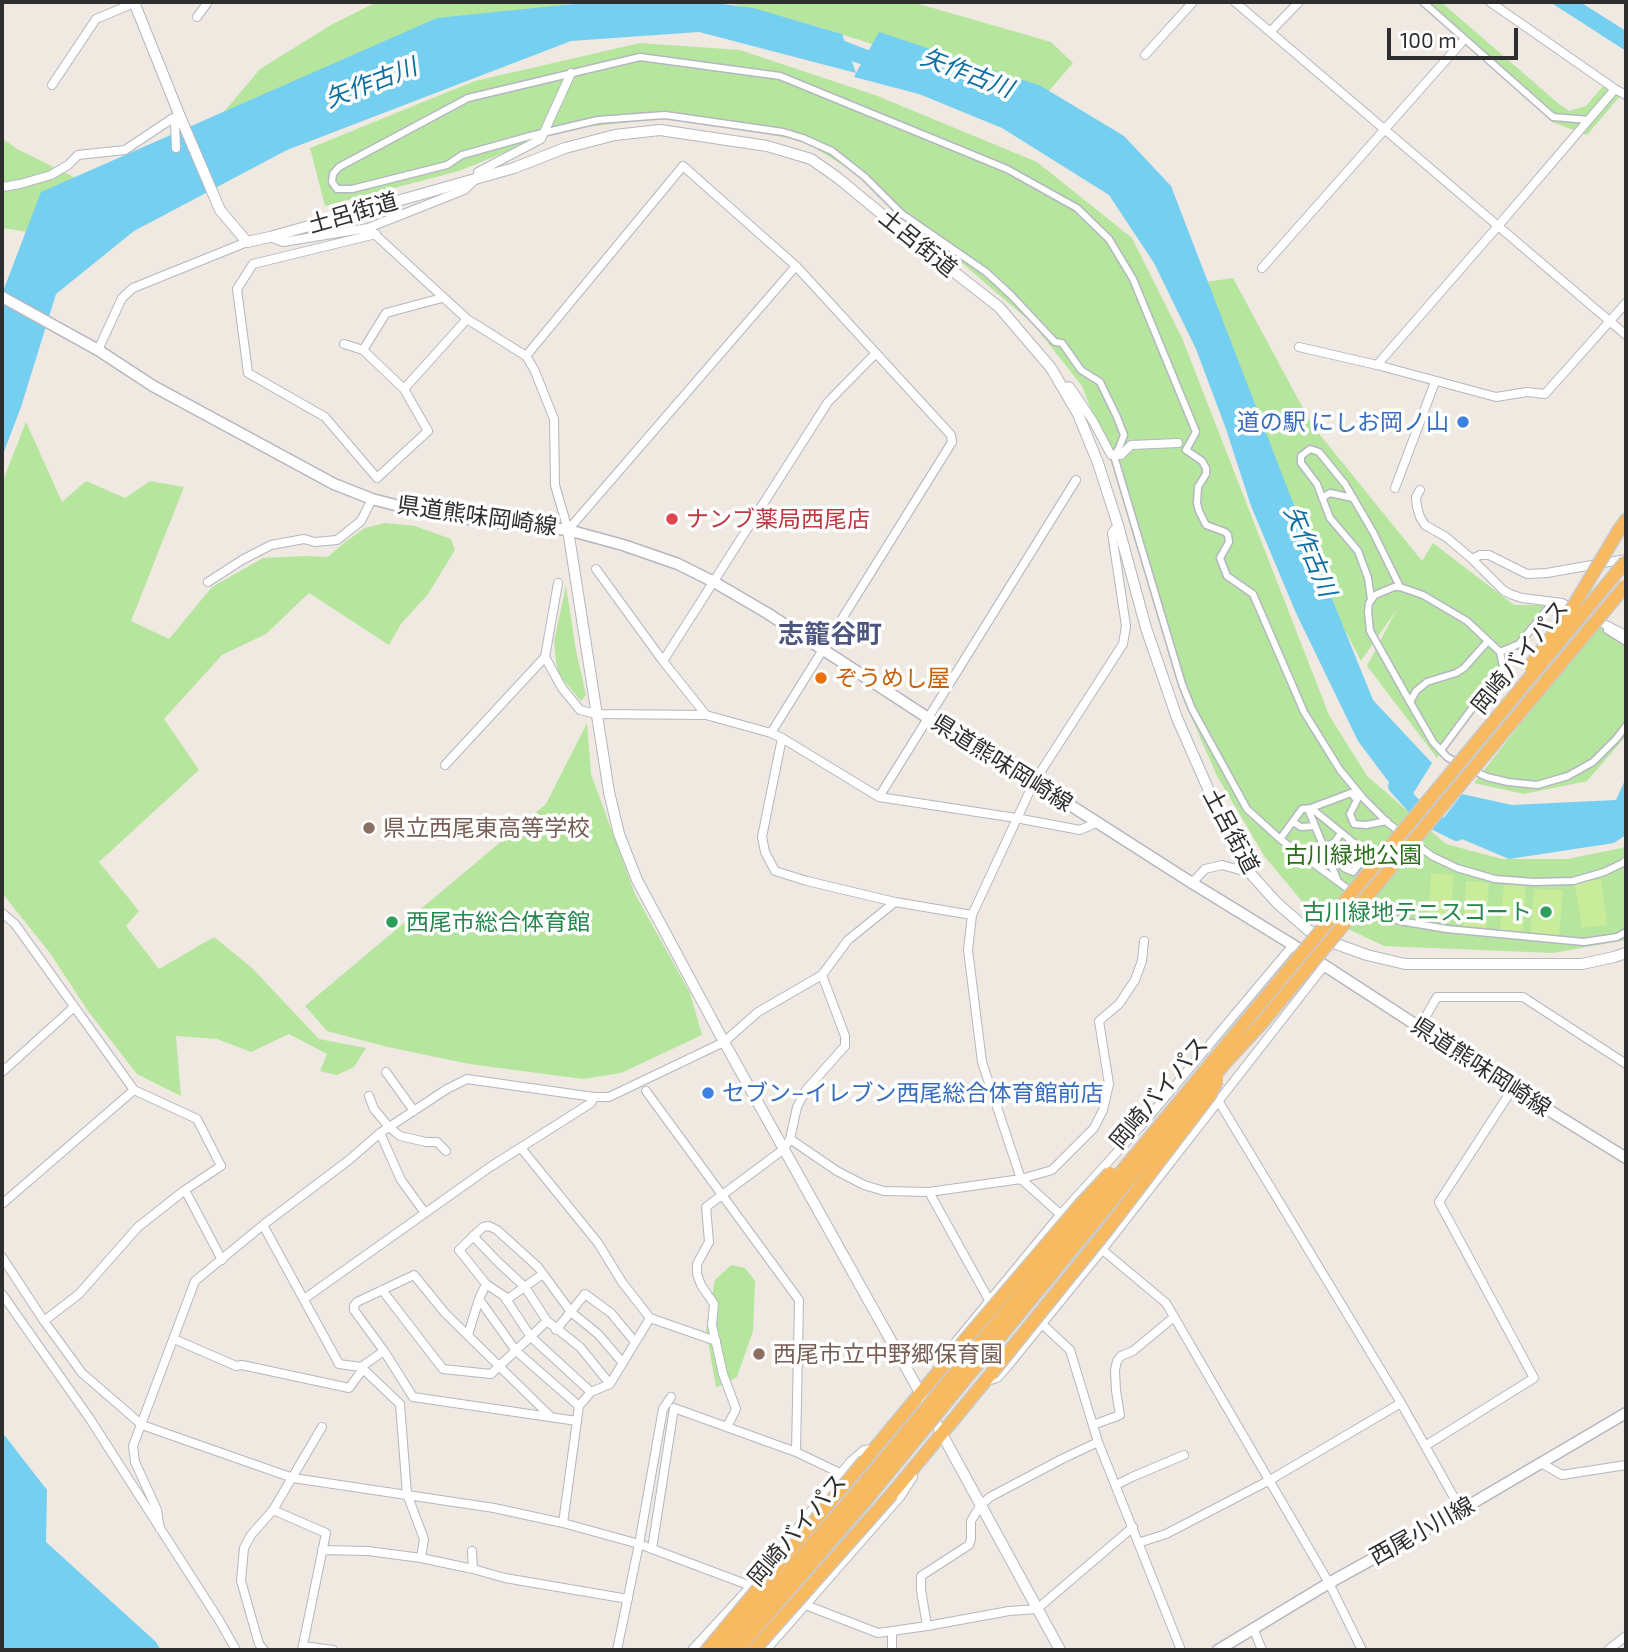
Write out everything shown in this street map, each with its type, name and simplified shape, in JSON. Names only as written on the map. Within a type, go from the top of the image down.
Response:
[{"type":"highway","points":[[1470,751],[1470,743],[1568,615],[1623,525]]},
{"type":"highway","name":"岡崎バイパス","points":[[722,1650],[857,1492],[1626,560]]},
{"type":"highway","name":"岡崎バイパス","points":[[737,1650],[865,1502],[1225,1063],[1261,1024],[1626,585]]},
{"type":"highway","points":[[754,1650],[892,1494],[1107,1230],[1210,1094],[1225,1063]]},
{"type":"highway","points":[[707,1650],[958,1347],[1080,1205],[1183,1091],[1194,1084]]},
{"type":"main road","name":"県道熊味岡崎線","points":[[2,298],[98,350],[153,386],[334,484],[399,506],[469,519],[568,530],[678,564],[714,582],[1293,945],[1626,1158]]},
{"type":"main road","name":"西尾小川線","points":[[1219,1650],[1329,1583],[1461,1510],[1626,1413]]},
{"type":"street","points":[[52,85],[96,19],[134,2],[176,116],[220,210],[247,242],[134,288],[122,298],[98,350]]},
{"type":"street","points":[[197,17],[208,2]]},
{"type":"street","points":[[1145,55],[1193,2]]},
{"type":"street","points":[[1235,2],[1626,335]]},
{"type":"street","points":[[1270,32],[1299,2]]},
{"type":"street","points":[[1423,2],[1553,117],[1589,120]]},
{"type":"street","points":[[1490,2],[1626,94]]},
{"type":"street","points":[[1262,268],[1461,43]]},
{"type":"street","points":[[1114,456],[1124,435],[1100,382],[1081,370],[1062,343],[1055,342],[986,272],[902,214],[865,177],[832,151],[803,138],[783,132],[665,115],[598,120],[462,155],[447,165],[352,189],[337,189],[332,182],[333,174],[339,167],[468,98],[640,57],[780,76],[1007,169],[1077,208],[1109,239],[1133,279],[1196,432],[1186,450],[1202,461],[1206,468],[1206,474],[1198,487],[1196,503],[1206,525],[1228,535],[1228,542],[1220,558],[1227,576],[1253,594],[1304,712],[1340,770],[1363,798],[1387,821],[1432,856],[1457,868],[1494,879],[1573,881],[1626,862]]},
{"type":"street","points":[[270,237],[283,242],[368,228],[464,190],[477,178],[478,172],[541,139],[571,74]]},
{"type":"street","points":[[1377,365],[1615,89]]},
{"type":"street","points":[[176,116],[176,148]]},
{"type":"street","points":[[2,187],[51,175],[78,155],[125,150],[176,116]]},
{"type":"street","name":"土呂街道","points":[[247,242],[514,168],[565,148],[615,135],[660,130],[766,146],[811,159],[999,307],[1051,368],[1078,414],[1098,463],[1146,628],[1177,718],[1213,800],[1250,873],[1277,903],[1308,930],[1328,941],[1367,955],[1405,964],[1582,964],[1626,953]]},
{"type":"street","points":[[526,356],[683,166],[796,266],[951,435],[952,442],[771,733]]},
{"type":"street","points":[[368,228],[442,298],[467,319],[526,356],[534,369],[554,419],[555,485],[568,530],[611,803],[619,834],[637,880],[724,1042],[787,1144],[941,1434],[1060,1650]]},
{"type":"street","points":[[344,344],[363,350],[404,390],[428,430],[377,478],[325,417],[248,373],[237,289],[253,264],[376,234]]},
{"type":"street","points":[[568,530],[796,266]]},
{"type":"street","points":[[363,350],[386,313],[442,298]]},
{"type":"street","points":[[1300,347],[1496,397],[1528,392],[1545,394],[1626,303]]},
{"type":"street","points":[[404,390],[467,319]]},
{"type":"street","points":[[663,661],[828,402],[876,353]]},
{"type":"street","points":[[1395,488],[1435,382]]},
{"type":"street","points":[[1063,388],[1069,386],[1073,391],[1114,456],[1182,684],[1192,709],[1247,809],[1280,839],[1338,881],[1376,913],[1400,921],[1447,929],[1584,942],[1617,937],[1626,932]]},
{"type":"street","points":[[1114,456],[1121,455],[1131,445],[1178,443]]},
{"type":"street","points":[[1400,587],[1345,484],[1320,452],[1310,449],[1301,456],[1301,463],[1317,484],[1330,518],[1358,551],[1368,578],[1371,599],[1368,611],[1370,631],[1433,741],[1447,757],[1487,777],[1537,785],[1568,776],[1593,762],[1626,726]]},
{"type":"street","points":[[878,797],[1076,480]]},
{"type":"street","points":[[1420,490],[1416,497],[1417,508],[1426,525],[1446,537],[1503,590],[1522,598],[1562,603],[1626,635]]},
{"type":"street","points":[[1322,498],[1330,493],[1353,498]]},
{"type":"street","points":[[208,582],[271,545],[304,539],[315,542],[337,540],[361,521],[372,499]]},
{"type":"street","points":[[1118,525],[1112,533],[1126,626],[1124,645],[1034,782],[972,915],[968,950],[982,1062],[1021,1179],[1166,1303],[1329,1583],[1362,1650]]},
{"type":"street","points":[[1472,559],[1489,555],[1527,574],[1626,560]]},
{"type":"street","points":[[596,569],[706,715]]},
{"type":"street","points":[[445,765],[545,657],[558,583]]},
{"type":"street","points":[[1371,599],[1394,587],[1423,595],[1467,621],[1500,652],[1503,667],[1441,750]]},
{"type":"street","points":[[1500,652],[1519,644],[1550,606],[1555,605],[1626,642]]},
{"type":"street","points":[[1410,702],[1416,691],[1427,682],[1464,668],[1488,641]]},
{"type":"street","points":[[545,657],[562,688],[580,710],[597,714],[706,715],[782,738],[878,797],[1080,830],[1096,823]]},
{"type":"street","points":[[782,738],[762,838],[765,852],[775,871],[895,902],[972,915]]},
{"type":"street","points":[[1280,839],[1302,810],[1351,793],[1357,800],[1350,814],[1354,824],[1387,821]]},
{"type":"street","points":[[1310,808],[1338,881]]},
{"type":"street","points":[[1310,808],[1341,832],[1350,858]]},
{"type":"street","points":[[1293,822],[1301,827],[1315,826]]},
{"type":"street","points":[[1324,848],[1335,842],[1341,832]]},
{"type":"street","points":[[1333,868],[1350,858],[1369,855]]},
{"type":"street","points":[[1192,883],[1205,869],[1222,865],[1250,873]]},
{"type":"street","points":[[160,1529],[157,1510],[135,1462],[133,1446],[195,1281],[380,1133],[467,1079],[609,1097],[724,1042],[758,1012],[822,975],[848,940],[895,902]]},
{"type":"street","points":[[2,913],[15,924],[134,1090],[197,1119],[221,1166],[138,1227],[79,1294],[44,1321]]},
{"type":"street","points":[[787,1144],[864,1185],[884,1191],[929,1192],[1021,1179],[1052,1170],[1094,1128],[1102,1110],[1109,1084],[1099,1021],[1119,1004],[1135,980],[1142,961],[1144,941]]},
{"type":"street","points":[[941,1368],[945,1355],[989,1300],[1060,1215],[1147,1119],[1293,945]]},
{"type":"street","points":[[987,1378],[997,1378],[1042,1324],[1324,966]]},
{"type":"street","points":[[727,1427],[736,1409],[723,1374],[712,1325],[714,1304],[697,1274],[697,1265],[709,1242],[706,1207],[787,1144],[801,1098],[845,1046],[845,1036],[822,975]]},
{"type":"street","points":[[1419,1028],[1437,997],[1522,997],[1626,1064]]},
{"type":"street","points":[[2,1072],[74,1007]]},
{"type":"street","points":[[386,1072],[414,1111]]},
{"type":"street","points":[[1424,1446],[1534,1378],[1439,1202],[1513,1088]]},
{"type":"street","points":[[2,1205],[134,1090]]},
{"type":"street","points":[[646,1091],[799,1300],[796,1452]]},
{"type":"street","points":[[369,1096],[374,1109],[400,1136],[437,1142],[446,1151]]},
{"type":"street","points":[[304,1299],[490,1167],[591,1103],[594,1097]]},
{"type":"street","points":[[1219,1102],[1401,1403],[1461,1510]]},
{"type":"street","points":[[380,1133],[401,1180],[425,1213]]},
{"type":"street","points":[[521,1147],[598,1243],[622,1282],[650,1318],[716,1341]]},
{"type":"street","points":[[185,1190],[222,1260]]},
{"type":"street","points":[[929,1192],[989,1300]]},
{"type":"street","points":[[263,1226],[339,1364],[362,1368],[400,1404],[407,1494],[424,1539],[421,1558]]},
{"type":"street","points":[[591,1392],[531,1337],[504,1296],[486,1284],[459,1250],[473,1236],[483,1227],[489,1226],[497,1230],[538,1267],[570,1312],[598,1334],[623,1363]]},
{"type":"street","points":[[473,1236],[525,1287],[547,1321],[580,1347],[610,1384]]},
{"type":"street","points":[[2,1258],[82,1373],[142,1425],[293,1478],[494,1508],[639,1544],[878,1633],[1009,1611],[1037,1609],[1133,1527]]},
{"type":"street","points":[[506,1300],[543,1274]]},
{"type":"street","points":[[551,1417],[445,1313],[414,1275],[357,1302],[354,1306],[354,1310],[413,1397],[577,1421]]},
{"type":"street","points":[[468,1335],[486,1284]]},
{"type":"street","points":[[382,1290],[443,1369],[491,1374],[547,1321]]},
{"type":"street","points":[[2,1294],[90,1419],[236,1650]]},
{"type":"street","points":[[556,1330],[585,1294],[611,1313],[635,1342]]},
{"type":"street","points":[[479,1299],[516,1351],[579,1406]]},
{"type":"street","points":[[1093,1425],[1120,1416],[1116,1391],[1117,1361],[1174,1317]]},
{"type":"street","points":[[563,1523],[579,1406],[591,1392],[610,1384],[650,1318]]},
{"type":"street","points":[[1042,1324],[1070,1350],[1098,1442],[1181,1650]]},
{"type":"street","points":[[174,1339],[236,1366],[242,1365],[349,1388],[362,1368],[384,1351]]},
{"type":"street","points":[[617,1650],[663,1409],[671,1397]]},
{"type":"street","points":[[1138,1543],[1166,1534],[1270,1480],[1401,1403]]},
{"type":"street","points":[[652,1549],[674,1408],[796,1452],[840,1473]]},
{"type":"street","points":[[261,1648],[241,1581],[244,1548],[293,1478],[322,1427]]},
{"type":"street","points":[[927,1626],[921,1576],[969,1545],[971,1521],[981,1506],[990,1497],[1098,1442]]},
{"type":"street","points":[[692,1650],[751,1586],[850,1462],[864,1450],[875,1449]]},
{"type":"street","points":[[1116,1485],[1184,1455]]},
{"type":"street","points":[[766,1650],[900,1497],[915,1474],[920,1460]]},
{"type":"street","points":[[1541,1462],[1562,1475],[1626,1465]]},
{"type":"street","points":[[272,1510],[326,1532],[302,1648],[333,1650]]},
{"type":"street","points":[[322,1550],[368,1551],[421,1558],[505,1578],[628,1599]]},
{"type":"street","points":[[472,1550],[473,1569]]},
{"type":"street","points":[[1254,1630],[1262,1650]]},
{"type":"street","points":[[892,1631],[892,1650]]},
{"type":"street","points":[[1608,1650],[1626,1636]]},
{"type":"green space","points":[[377,2],[584,2],[557,6],[207,132],[260,69],[331,25]]},
{"type":"green space","points":[[725,2],[912,2],[1051,42],[1073,63],[1042,99],[819,27]]},
{"type":"green space","points":[[1418,2],[1441,2],[1569,111],[1586,106],[1605,84],[1621,95],[1587,135],[1552,122]]},
{"type":"green space","name":"古川緑地公園","points":[[640,43],[740,50],[875,95],[1037,162],[1132,238],[1182,338],[1329,715],[1367,776],[1446,844],[1502,859],[1568,859],[1626,847],[1626,940],[1553,953],[1384,946],[1310,911],[1265,857],[1217,776],[1189,712],[1112,464],[1082,386],[1033,324],[863,178],[804,141],[674,117],[560,130],[459,171],[325,206],[310,148],[475,81]]},
{"type":"green space","points":[[2,138],[17,149],[76,178],[35,233],[2,228]]},
{"type":"green space","points":[[1233,278],[1312,425],[1422,561],[1433,543],[1514,605],[1547,605],[1437,758],[1367,666],[1397,609],[1361,661],[1284,514],[1206,282]]},
{"type":"green space","points":[[26,422],[62,502],[86,481],[125,498],[150,481],[184,487],[131,621],[169,639],[212,587],[263,558],[328,557],[365,528],[385,523],[415,526],[451,539],[455,550],[428,594],[401,624],[389,645],[309,593],[266,634],[222,655],[164,719],[199,770],[99,862],[139,911],[126,926],[159,969],[214,937],[252,968],[319,1039],[366,1048],[354,1067],[337,1075],[320,1071],[327,1054],[289,1034],[251,1052],[217,1039],[176,1036],[181,1096],[137,1074],[88,1011],[50,953],[2,893],[2,483]]},
{"type":"green space","points":[[566,586],[586,695],[581,701],[559,675],[556,662],[554,641]]},
{"type":"green space","points":[[1599,623],[1626,638],[1626,736],[1587,781],[1524,794],[1474,783]]},
{"type":"green space","points":[[587,723],[591,774],[635,894],[690,993],[702,1035],[621,1073],[583,1079],[469,1064],[327,1031],[305,1006],[546,804]]},
{"type":"green space","name":"古川緑地テニスコート","points":[[1431,873],[1454,875],[1450,921],[1428,918]]},
{"type":"green space","name":"古川緑地テニスコート","points":[[1601,879],[1607,925],[1582,928],[1575,884]]},
{"type":"green space","name":"古川緑地テニスコート","points":[[1466,881],[1489,883],[1486,930],[1463,927]]},
{"type":"green space","name":"古川緑地テニスコート","points":[[1504,885],[1526,886],[1523,933],[1500,930]]},
{"type":"green space","name":"古川緑地テニスコート","points":[[1534,889],[1563,890],[1559,936],[1530,933]]},
{"type":"green space","points":[[731,1265],[745,1268],[755,1281],[753,1331],[737,1377],[716,1387],[706,1330],[715,1280]]},
{"type":"water","points":[[593,2],[708,2],[753,8],[842,34],[856,73],[699,32],[571,41],[287,150],[134,231],[56,294],[21,407],[2,457],[2,294],[41,192],[437,18]]},
{"type":"water","points":[[1550,2],[1580,2],[1626,31],[1626,51]]},
{"type":"water","points":[[879,32],[1041,86],[1124,136],[1171,186],[1290,495],[1373,700],[1432,763],[1406,805],[1358,741],[1296,613],[1251,506],[1196,349],[1154,263],[1109,195],[1002,128],[919,94],[854,77]]},
{"type":"water","points":[[1626,778],[1626,835],[1614,843],[1509,859],[1436,828],[1462,794],[1512,805],[1616,800]]},
{"type":"water","points":[[2,1432],[47,1490],[46,1542],[156,1642],[161,1650],[2,1650]]},
{"type":"waterway","name":"矢作古川","points":[[830,44],[885,65]]},
{"type":"waterway","name":"矢作古川","points":[[1396,786],[1423,816],[1457,833]]},
{"type":"place","name":"道の駅 にしお岡ノ山","points":[[1463,422]]},
{"type":"place","name":"ナンブ薬局西尾店","points":[[672,519]]},
{"type":"place","name":"ぞうめし屋","points":[[821,678]]},
{"type":"place","name":"県立西尾東高等学校","points":[[369,828]]},
{"type":"place","name":"古川緑地テニスコート","points":[[1546,912]]},
{"type":"place","name":"西尾市総合体育館","points":[[392,922]]},
{"type":"place","name":"セブン−イレブン西尾総合体育館前店","points":[[708,1093]]},
{"type":"place","name":"西尾市立中野郷保育園","points":[[759,1354]]},
{"type":"district","name":"志籠谷町","points":[[830,634]]}]
